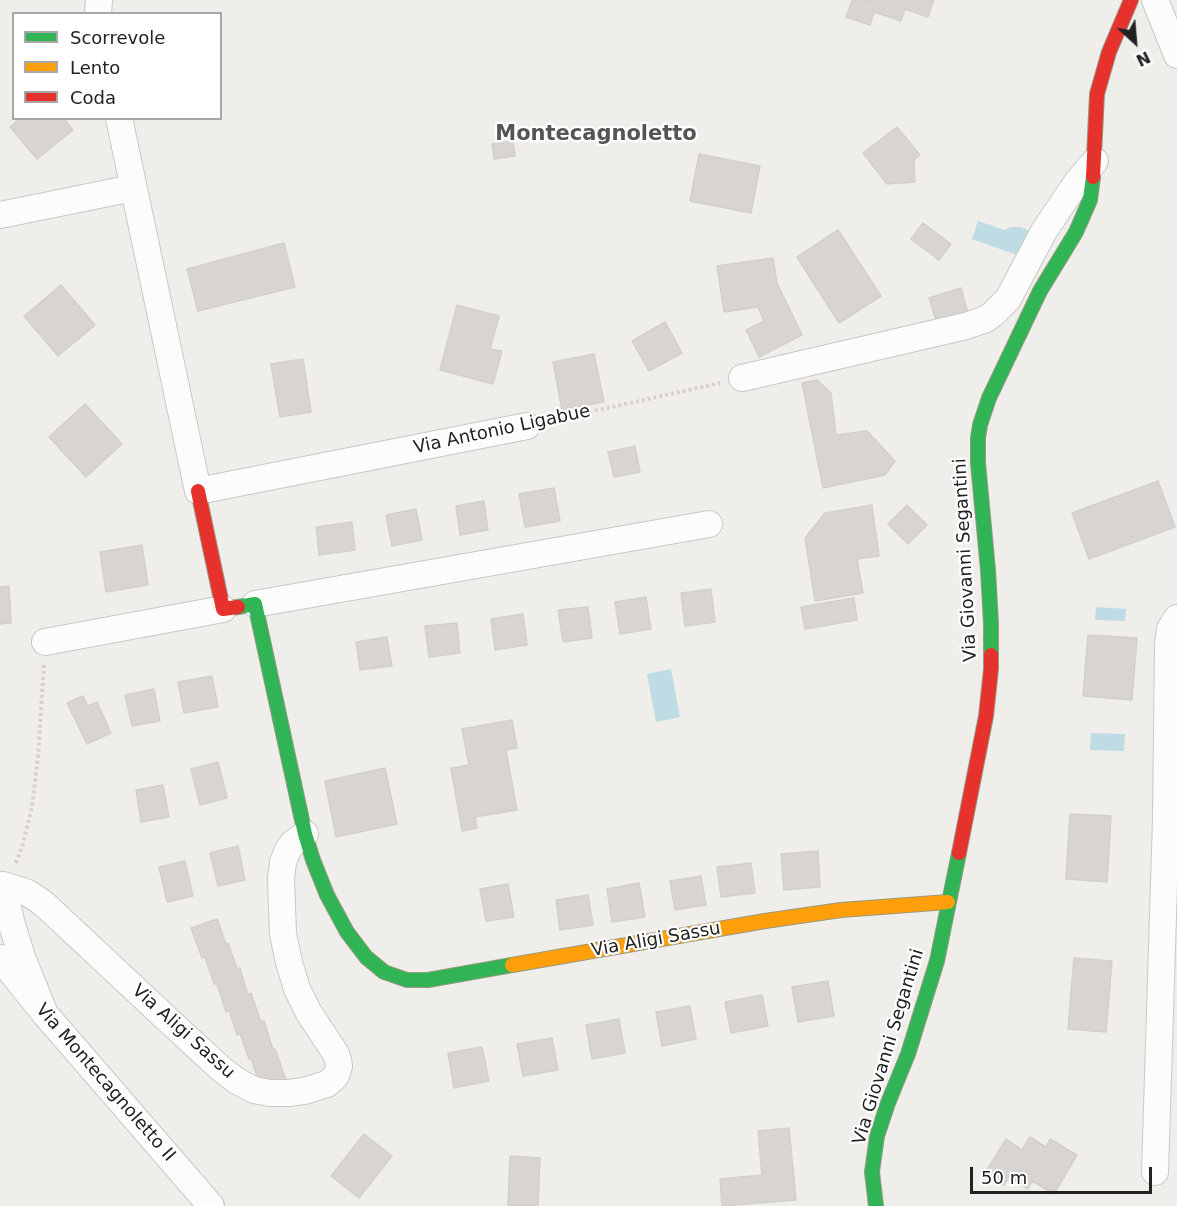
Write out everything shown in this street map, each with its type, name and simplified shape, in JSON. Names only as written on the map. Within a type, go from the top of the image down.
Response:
[{"type":"street","name":"Via Giovanni Segantini","points":[[876,1206],[872,1172],[877,1136],[919,1023],[937,961],[986,716],[991,669],[991,624],[978,463],[980,425],[989,398],[1040,291],[1076,232],[1087,209],[1092,191],[1095,160],[1097,94],[1109,52],[1131,0]]},
{"type":"street","points":[[1155,0],[1177,55]]},
{"type":"street","points":[[119,120],[223,609]]},
{"type":"street","points":[[742,378],[966,326],[986,319],[1012,293],[1044,231],[1095,160]]},
{"type":"street","points":[[0,215],[133,188]]},
{"type":"street","name":"Via Antonio Ligabue","points":[[198,491],[527,426]]},
{"type":"street","points":[[45,642],[709,524]]},
{"type":"street","name":"Via Aligi Sassu","points":[[255,604],[305,834],[313,860],[347,932],[366,957],[391,975],[417,981],[440,978],[806,915],[948,902]]},
{"type":"street","points":[[1155,1172],[1172,819],[1168,644],[1170,629],[1177,618]]},
{"type":"street","name":"Via Aligi Sassu","points":[[2,875],[43,903],[220,1068],[237,1081],[262,1092],[304,1091],[327,1084],[334,1077],[339,1066],[336,1054],[297,989],[285,950],[282,920],[282,869],[288,850],[298,838],[305,834]]},
{"type":"street","points":[[2,875],[12,925],[45,1014]]},
{"type":"street","name":"Via Montecagnoletto II","points":[[0,958],[45,1014],[211,1206]]},
{"type":"path","name":"Via Antonio Ligabue","points":[[527,426],[742,378]]},
{"type":"path","points":[[2,875],[18,859],[32,807],[37,767],[45,642]]},
{"type":"water","points":[[978,221],[1004,230],[1021,227],[1030,231],[1020,256],[972,239]]},
{"type":"water","points":[[1096,607],[1126,609],[1125,621],[1095,620]]},
{"type":"water","points":[[671,669],[680,717],[656,722],[647,674]]},
{"type":"water","points":[[1091,733],[1125,734],[1124,751],[1090,750]]},
{"type":"building","points":[[852,0],[874,2],[874,0],[934,0],[928,17],[905,9],[901,21],[874,12],[870,25],[846,17]]},
{"type":"building","points":[[18,120],[65,120],[73,130],[37,159],[10,127]]},
{"type":"building","points":[[897,127],[920,155],[914,160],[915,182],[887,184],[863,153]]},
{"type":"building","points":[[513,141],[515,156],[494,159],[492,144]]},
{"type":"building","points":[[699,154],[760,166],[751,213],[690,201]]},
{"type":"building","points":[[923,223],[951,244],[939,260],[911,239]]},
{"type":"building","points":[[838,230],[881,296],[839,323],[797,257]]},
{"type":"building","points":[[284,243],[295,287],[198,311],[187,269]]},
{"type":"building","points":[[773,258],[777,283],[802,335],[759,357],[746,330],[764,321],[758,307],[724,312],[717,266]]},
{"type":"building","points":[[61,285],[95,325],[58,356],[24,316]]},
{"type":"building","points":[[961,288],[969,318],[938,327],[929,298]]},
{"type":"building","points":[[457,305],[499,316],[490,349],[502,351],[493,384],[440,370]]},
{"type":"building","points":[[665,322],[682,353],[649,371],[632,341]]},
{"type":"building","points":[[594,354],[604,402],[562,410],[553,362]]},
{"type":"building","points":[[303,359],[311,412],[280,417],[271,364]]},
{"type":"building","points":[[817,380],[831,393],[836,435],[867,431],[895,461],[885,475],[823,488],[802,383]]},
{"type":"building","points":[[85,404],[122,444],[86,477],[49,437]]},
{"type":"building","points":[[635,446],[640,472],[614,477],[608,452]]},
{"type":"building","points":[[1158,481],[1175,527],[1089,559],[1072,513]]},
{"type":"building","points":[[554,488],[560,521],[525,527],[519,494]]},
{"type":"building","points":[[484,501],[488,530],[460,535],[456,506]]},
{"type":"building","points":[[872,505],[879,556],[857,559],[863,593],[815,601],[805,538],[825,513]]},
{"type":"building","points":[[907,505],[927,525],[908,544],[888,524]]},
{"type":"building","points":[[416,509],[422,540],[392,546],[386,515]]},
{"type":"building","points":[[352,522],[355,550],[319,555],[316,527]]},
{"type":"building","points":[[142,545],[148,585],[106,592],[100,552]]},
{"type":"building","points":[[9,586],[11,623],[0,624],[0,587]]},
{"type":"building","points":[[711,589],[715,622],[685,626],[681,593]]},
{"type":"building","points":[[646,597],[651,629],[620,634],[615,602]]},
{"type":"building","points":[[854,598],[857,620],[805,629],[801,607]]},
{"type":"building","points":[[588,607],[592,638],[563,642],[558,610]]},
{"type":"building","points":[[523,614],[527,645],[495,650],[491,619]]},
{"type":"building","points":[[457,623],[460,653],[429,657],[425,626]]},
{"type":"building","points":[[1088,635],[1137,638],[1132,700],[1083,696]]},
{"type":"building","points":[[387,637],[392,666],[360,670],[356,642]]},
{"type":"building","points":[[212,676],[218,707],[184,713],[178,682]]},
{"type":"building","points":[[154,689],[160,721],[132,726],[125,695]]},
{"type":"building","points":[[83,696],[88,706],[97,702],[111,733],[87,744],[67,703]]},
{"type":"building","points":[[512,720],[517,748],[506,750],[517,810],[475,817],[477,828],[462,831],[451,768],[469,765],[462,729]]},
{"type":"building","points":[[218,762],[227,798],[200,805],[191,769]]},
{"type":"building","points":[[385,768],[397,824],[336,837],[325,781]]},
{"type":"building","points":[[163,785],[169,817],[141,822],[136,790]]},
{"type":"building","points":[[1070,814],[1111,816],[1107,882],[1066,879]]},
{"type":"building","points":[[238,846],[245,880],[218,886],[210,853]]},
{"type":"building","points":[[818,851],[820,887],[784,890],[781,854]]},
{"type":"building","points":[[185,861],[193,896],[167,902],[159,867]]},
{"type":"building","points":[[751,863],[755,893],[721,897],[717,867]]},
{"type":"building","points":[[701,876],[706,905],[675,910],[670,881]]},
{"type":"building","points":[[639,883],[645,917],[612,922],[607,889]]},
{"type":"building","points":[[508,884],[514,917],[486,921],[480,889]]},
{"type":"building","points":[[588,895],[593,925],[560,930],[556,900]]},
{"type":"building","points":[[217,919],[237,969],[240,968],[248,995],[251,993],[261,1022],[264,1021],[286,1080],[261,1088],[251,1058],[249,1059],[240,1034],[237,1035],[229,1010],[226,1012],[205,957],[202,958],[191,928]]},
{"type":"building","points":[[1074,958],[1112,961],[1106,1032],[1068,1029]]},
{"type":"building","points":[[828,981],[834,1016],[798,1022],[792,987]]},
{"type":"building","points":[[762,995],[768,1026],[731,1033],[725,1002]]},
{"type":"building","points":[[690,1006],[696,1039],[662,1046],[656,1012]]},
{"type":"building","points":[[619,1019],[625,1053],[592,1059],[586,1025]]},
{"type":"building","points":[[552,1038],[558,1070],[523,1076],[517,1044]]},
{"type":"building","points":[[482,1047],[489,1081],[454,1088],[448,1053]]},
{"type":"building","points":[[789,1128],[796,1200],[722,1206],[720,1179],[762,1175],[758,1131]]},
{"type":"building","points":[[364,1134],[392,1156],[359,1198],[331,1176]]},
{"type":"building","points":[[1030,1137],[1046,1147],[1050,1139],[1077,1155],[1054,1194],[1032,1181],[1028,1189],[1009,1177],[1004,1185],[985,1173],[1006,1139],[1022,1150]]},
{"type":"building","points":[[510,1156],[540,1158],[538,1206],[508,1206]]},
{"type":"traffic: fast","points":[[991,655],[988,570],[978,463],[980,425],[989,398],[1040,291],[1076,232],[1090,200],[1093,177]]},
{"type":"traffic: fast","points":[[238,607],[255,604],[305,834],[313,860],[327,895],[347,932],[366,957],[384,972],[407,980],[428,980],[512,965]]},
{"type":"traffic: fast","points":[[876,1206],[872,1172],[877,1136],[908,1054],[937,961],[959,853]]},
{"type":"traffic: slow","points":[[512,965],[841,910],[948,902]]},
{"type":"traffic: jam","points":[[1093,177],[1097,94],[1109,52],[1131,0]]},
{"type":"traffic: jam","points":[[198,491],[223,609],[238,607]]},
{"type":"traffic: jam","points":[[959,853],[986,716],[991,655]]},
{"type":"district","name":"Montecagnoletto","points":[[596,135]]}]
